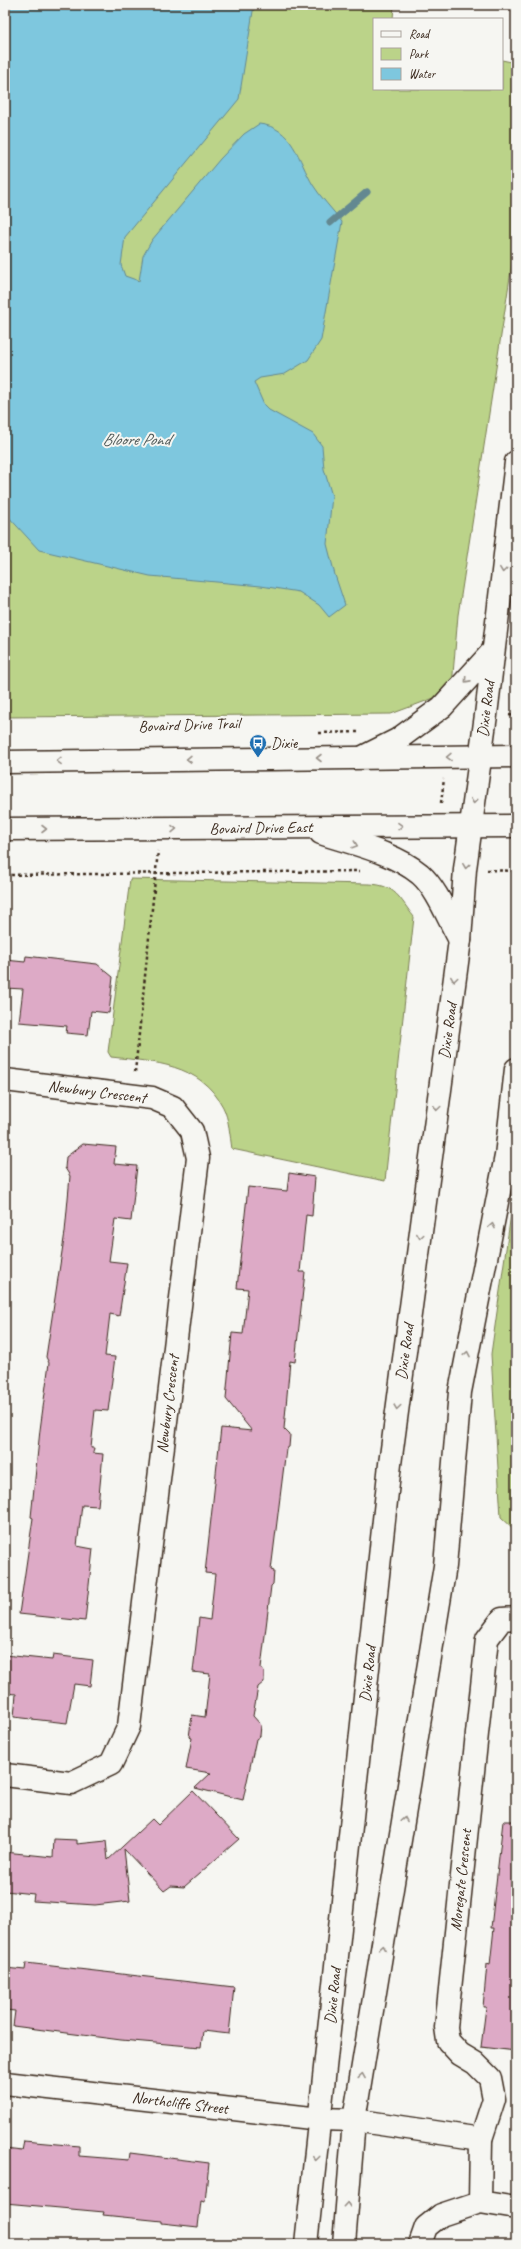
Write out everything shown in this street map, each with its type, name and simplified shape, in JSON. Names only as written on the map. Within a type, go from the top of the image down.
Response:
[{"type":"main road","name":"Dixie Road","points":[[306,2244],[390,1464],[460,940],[471,827],[516,462]]},
{"type":"main road","points":[[361,758],[397,740],[442,707],[493,652]]},
{"type":"main road","points":[[5,762],[516,756]]},
{"type":"main road","name":"Bovaird Drive East","points":[[5,829],[516,826]]},
{"type":"main road","points":[[305,828],[391,857],[420,875],[435,893],[460,940]]},
{"type":"main road","points":[[344,2244],[354,2120],[445,1566],[460,1392],[506,1156],[516,1069]]},
{"type":"main road","name":"Newbury Crescent","points":[[5,1080],[133,1097],[152,1098],[173,1107],[192,1131],[198,1158],[129,1726],[111,1764],[71,1783],[5,1775]]},
{"type":"main road","name":"Moregate Crescent","points":[[480,2202],[481,2139],[494,2100],[490,2078],[475,2063],[460,2054],[448,2041],[446,2027],[487,1639],[502,1619],[516,1618]]},
{"type":"main road","name":"Northcliffe Street","points":[[5,2083],[320,2119],[354,2120]]},
{"type":"main road","points":[[354,2120],[481,2139]]},
{"type":"main road","points":[[420,2244],[426,2227],[441,2215],[480,2202],[516,2208]]},
{"type":"path","points":[[316,733],[364,732]]},
{"type":"path","points":[[438,826],[446,757]]},
{"type":"path","points":[[133,1097],[160,829]]},
{"type":"path","points":[[5,875],[364,871]]},
{"type":"green space","points":[[5,5],[394,5],[393,18],[373,18],[373,90],[503,90],[503,60],[516,63],[516,238],[458,615],[451,698],[442,695],[391,714],[5,717]]},
{"type":"green space","points":[[130,879],[369,884],[385,887],[400,898],[414,917],[385,1181],[232,1149],[228,1122],[223,1107],[213,1092],[202,1081],[189,1073],[159,1063],[111,1057],[108,1052]]},
{"type":"green space","points":[[516,1179],[516,1531],[501,1517],[491,1354]]},
{"type":"water","name":"Bloore Pond","points":[[5,5],[254,5],[239,99],[125,237],[121,265],[125,276],[139,281],[143,256],[152,240],[220,159],[244,134],[259,124],[270,126],[280,131],[287,138],[293,146],[313,185],[342,222],[321,340],[308,360],[285,374],[260,378],[254,382],[264,405],[269,410],[313,434],[322,446],[324,469],[332,496],[327,544],[345,605],[329,617],[319,605],[299,592],[261,586],[150,576],[39,550],[5,513]]},
{"type":"building","points":[[26,956],[97,964],[113,977],[109,1013],[91,1011],[88,1035],[66,1033],[67,1026],[19,1022],[23,989],[5,988],[5,960],[25,962]]},
{"type":"building","points":[[83,1144],[116,1147],[114,1164],[137,1166],[131,1221],[115,1219],[109,1261],[127,1263],[119,1316],[110,1314],[105,1356],[115,1357],[108,1411],[95,1410],[91,1448],[94,1448],[93,1453],[103,1454],[98,1506],[82,1505],[77,1546],[93,1549],[85,1621],[19,1614],[33,1518],[31,1517],[49,1363],[46,1357],[65,1232],[70,1176],[65,1168],[66,1157]]},
{"type":"building","points":[[289,1173],[315,1177],[312,1216],[306,1215],[300,1272],[305,1272],[295,1362],[290,1361],[284,1429],[290,1435],[289,1447],[286,1449],[271,1570],[274,1571],[273,1584],[271,1586],[261,1668],[264,1672],[264,1682],[258,1687],[253,1716],[261,1725],[260,1736],[256,1739],[243,1800],[195,1788],[211,1773],[186,1769],[192,1738],[189,1737],[192,1715],[205,1717],[210,1674],[193,1672],[199,1618],[210,1620],[215,1574],[205,1573],[221,1428],[252,1431],[226,1399],[232,1333],[243,1334],[248,1289],[237,1288],[248,1187],[287,1191]]},
{"type":"building","points":[[5,1655],[52,1660],[53,1655],[93,1660],[90,1686],[74,1684],[67,1723],[14,1717],[16,1694],[5,1693]]},
{"type":"building","points":[[193,1791],[239,1839],[184,1887],[171,1886],[164,1891],[124,1849],[130,1901],[95,1905],[33,1901],[34,1894],[5,1891],[5,1852],[53,1857],[54,1839],[77,1840],[77,1844],[106,1841],[108,1860],[152,1819],[158,1825]]},
{"type":"building","points":[[503,1821],[516,1821],[516,2051],[481,2047],[486,2007],[483,2007],[487,1964],[490,1965],[494,1928],[491,1928]]},
{"type":"building","points":[[26,1963],[234,1987],[229,2034],[203,2031],[201,2047],[121,2040],[13,2026],[15,2011],[5,2010],[5,1968],[25,1970]]},
{"type":"building","points":[[24,2141],[79,2146],[79,2156],[129,2160],[130,2153],[209,2163],[205,2202],[201,2201],[198,2227],[162,2223],[162,2221],[103,2215],[104,2212],[5,2203],[5,2149],[22,2151]]},
{"type":"waterway","points":[[330,223],[367,192]]},
{"type":"place","name":"Dixie","points":[[258,758]]}]
